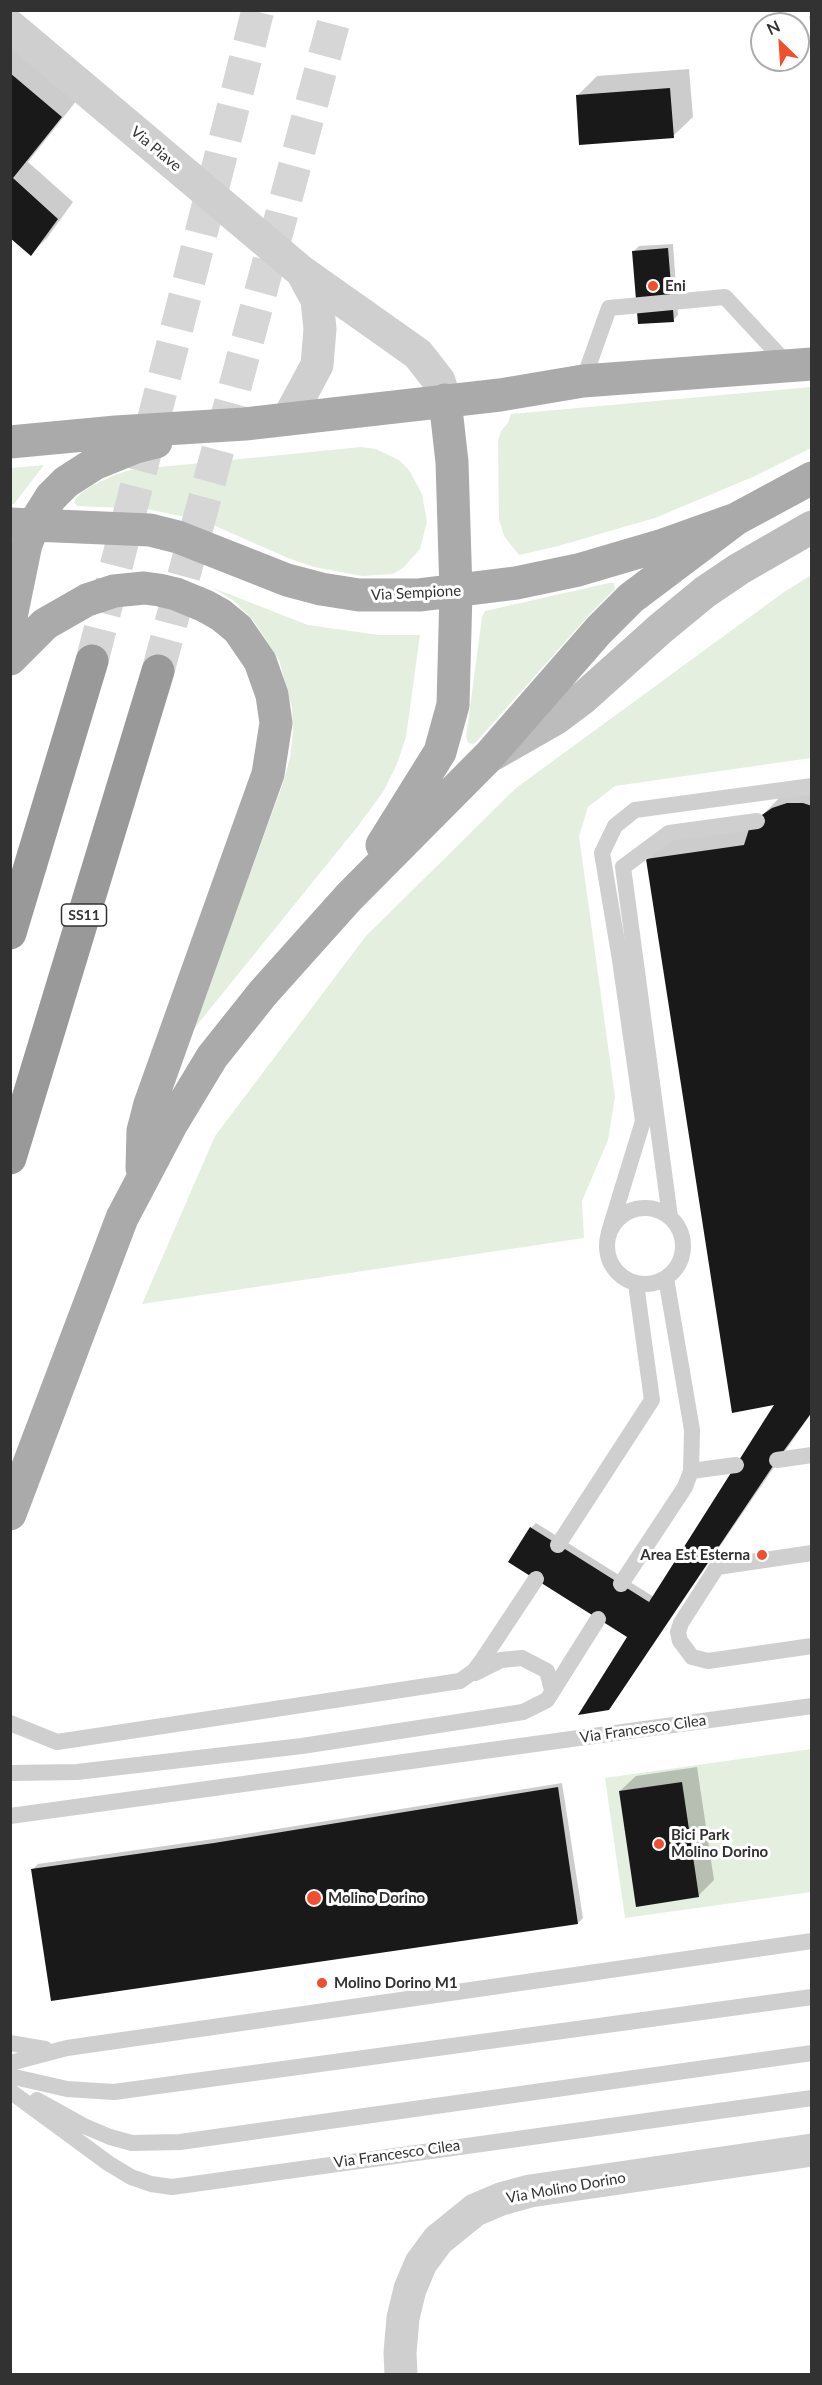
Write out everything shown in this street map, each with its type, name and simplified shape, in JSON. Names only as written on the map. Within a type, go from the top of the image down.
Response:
[{"type":"highway","points":[[10,933],[92,661]]},
{"type":"highway","name":"SS11","points":[[10,1158],[158,671]]},
{"type":"main road","points":[[10,442],[116,432],[245,424],[500,394],[583,381],[800,365]]},
{"type":"main road","points":[[348,897],[440,752],[448,728],[454,693],[456,592],[452,462],[445,400]]},
{"type":"main road","points":[[10,622],[23,556],[22,524],[45,505],[58,489],[93,464],[136,447],[245,424]]},
{"type":"main road","name":"Via Sempione","points":[[22,524],[123,527],[159,532],[202,546],[287,580],[338,592],[379,596],[456,592],[578,570],[663,545],[736,519],[812,478]]},
{"type":"main road","points":[[10,1514],[117,1230],[191,1089],[217,1049],[348,897],[446,802],[598,630],[631,598],[736,519]]},
{"type":"main road","points":[[10,660],[45,624],[87,600],[114,591],[144,588],[176,594],[204,606],[229,621],[260,661],[273,695],[276,732],[268,774],[150,1104],[142,1144],[144,1175]]},
{"type":"street","name":"Via Piave","points":[[10,26],[302,272],[418,354],[439,381],[445,400]]},
{"type":"street","name":"Via Piave","points":[[288,419],[316,365],[320,329],[317,300],[302,272]]},
{"type":"street","points":[[488,757],[555,719],[583,698],[705,592],[812,526]]},
{"type":"street","name":"Via Molino Dorino","points":[[401,2374],[403,2318],[410,2289],[421,2263],[438,2240],[476,2210],[501,2199],[530,2191],[812,2150]]},
{"type":"lane","points":[[583,381],[609,308],[725,297],[800,365]]},
{"type":"lane","points":[[609,1232],[615,1220],[626,1212],[641,1208],[657,1209],[670,1217],[678,1226],[683,1248],[675,1270],[666,1278],[651,1284],[636,1284],[618,1274],[609,1262],[606,1248],[609,1232],[643,1120],[602,853],[615,826],[634,810],[812,786]]},
{"type":"lane","points":[[670,1217],[623,867],[669,833],[757,821]]},
{"type":"lane","points":[[621,1584],[685,1487],[691,1471],[692,1430],[666,1278]]},
{"type":"lane","points":[[558,1545],[652,1400],[636,1284]]},
{"type":"lane","points":[[777,1460],[812,1455]]},
{"type":"lane","points":[[691,1471],[736,1465]]},
{"type":"lane","points":[[812,1553],[717,1567],[681,1623],[678,1632],[680,1641],[692,1657],[708,1661],[812,1646]]},
{"type":"lane","points":[[460,1681],[474,1671],[483,1659],[536,1579]]},
{"type":"lane","points":[[10,1773],[77,1772],[278,1748],[523,1712],[547,1700],[598,1619]]},
{"type":"lane","points":[[10,1723],[57,1742],[460,1681],[501,1660],[522,1658],[547,1671],[552,1690]]},
{"type":"lane","name":"Via Francesco Cilea","points":[[13,1816],[812,1706]]},
{"type":"lane","points":[[10,2063],[67,2048],[812,1941]]},
{"type":"lane","points":[[10,2076],[67,2089],[114,2092],[812,1997]]},
{"type":"lane","points":[[10,2043],[34,2049],[67,2048]]},
{"type":"lane","points":[[10,2085],[84,2126],[110,2137],[132,2143],[154,2144],[191,2141],[812,2053]]},
{"type":"lane","name":"Via Francesco Cilea","points":[[10,2091],[108,2163],[131,2177],[152,2184],[172,2187],[812,2098]]},
{"type":"green space","points":[[811,387],[811,448],[755,476],[655,518],[558,546],[519,555],[504,536],[499,519],[498,441],[511,414]]},
{"type":"green space","points":[[361,447],[376,449],[399,460],[409,470],[422,494],[427,522],[420,549],[403,568],[393,574],[362,576],[314,567],[204,521],[147,509],[77,506],[74,502],[91,486],[130,470]]},
{"type":"green space","points":[[44,465],[14,504],[11,504],[11,468]]},
{"type":"green space","points":[[811,575],[811,758],[615,786],[588,807],[579,836],[615,1097],[608,1140],[582,1201],[584,1238],[142,1304],[215,1136],[366,936],[516,788],[784,592]]},
{"type":"green space","points":[[614,583],[615,589],[477,741],[473,744],[468,743],[466,737],[482,617],[485,611]]},
{"type":"green space","points":[[213,588],[308,625],[379,635],[420,635],[406,737],[397,764],[383,792],[193,1030],[282,786],[290,758],[293,731],[292,708],[279,660],[253,620],[234,601]]},
{"type":"green space","points":[[811,1749],[811,1892],[625,1918],[605,1778]]},
{"type":"building","points":[[10,73],[62,117],[13,178],[58,219],[31,256],[10,238]]},
{"type":"building","points":[[670,88],[674,138],[579,145],[576,95]]},
{"type":"building","name":"Eni","points":[[668,248],[674,322],[638,324],[632,251]]},
{"type":"building","points":[[787,803],[803,803],[812,806],[812,1412],[777,1460],[609,1710],[578,1715],[627,1637],[508,1562],[530,1527],[649,1602],[774,1405],[732,1413],[646,859],[744,845],[749,829],[759,817],[772,808]]},
{"type":"building","name":"Bici Park Molino Dorino","points":[[682,1782],[699,1897],[636,1907],[619,1791]]},
{"type":"building","points":[[558,1787],[578,1924],[51,2001],[31,1869],[214,1843]]},
{"type":"tunnel","points":[[92,661],[258,10]]},
{"type":"tunnel","points":[[158,671],[337,10]]},
{"type":"place","name":"Eni","points":[[653,286]]},
{"type":"place","name":"Area Est Esterna","points":[[762,1555]]},
{"type":"place","name":"Bici Park Molino Dorino","points":[[659,1844]]},
{"type":"place","name":"Molino Dorino","points":[[314,1898]]},
{"type":"place","name":"Molino Dorino M1","points":[[322,1983]]}]
